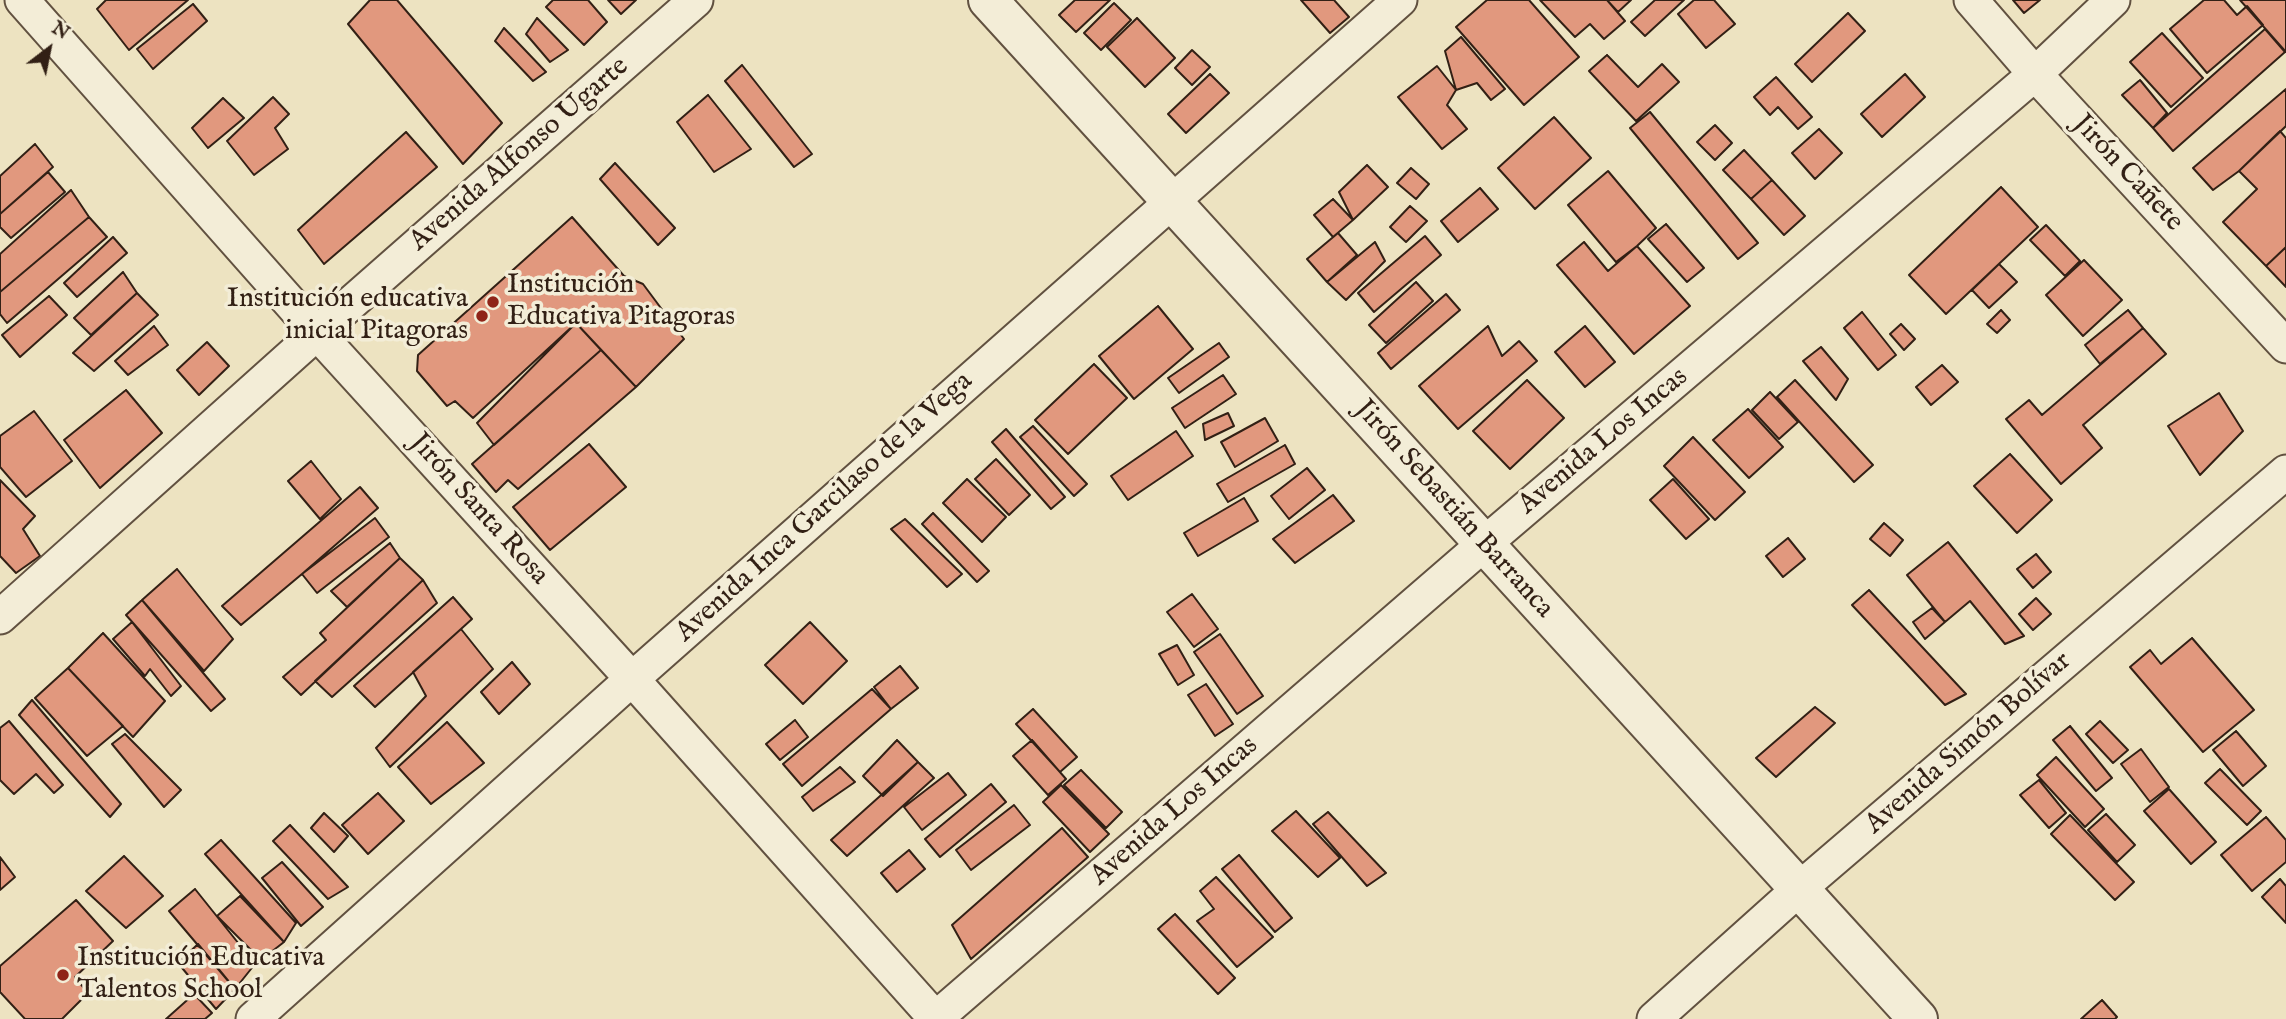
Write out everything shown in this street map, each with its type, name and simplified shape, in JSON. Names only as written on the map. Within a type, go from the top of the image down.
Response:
[{"type":"street","name":"Jirón Santa Rosa","points":[[22,0],[317,333],[936,1019]]},
{"type":"street","name":"Avenida Alfonso Ugarte","points":[[0,617],[317,333],[696,0]]},
{"type":"street","name":"Jirón Sebastián Barranca","points":[[988,0],[1918,1019]]},
{"type":"street","name":"Avenida Inca Garcilaso de la Vega","points":[[253,1019],[632,679],[1400,0]]},
{"type":"street","name":"Jirón Cañete","points":[[1971,0],[2035,74],[2286,346]]},
{"type":"street","name":"Avenida Los Incas","points":[[936,1019],[1484,544],[2035,74],[2113,0]]},
{"type":"street","name":"Avenida Simón Bolívar","points":[[1654,1019],[1799,889],[2286,472]]},
{"type":"building","points":[[106,0],[188,0],[129,50],[97,9]]},
{"type":"building","points":[[370,0],[397,0],[502,123],[463,164],[348,24]]},
{"type":"building","points":[[553,0],[588,0],[607,22],[584,45],[546,7]]},
{"type":"building","points":[[608,0],[636,0],[621,14]]},
{"type":"building","points":[[1075,0],[1110,0],[1076,32],[1059,15]]},
{"type":"building","points":[[1301,0],[1334,0],[1349,17],[1330,33]]},
{"type":"building","points":[[1487,0],[1529,0],[1579,57],[1524,105],[1456,27]]},
{"type":"building","points":[[1540,0],[1607,0],[1625,21],[1604,39],[1590,24],[1575,37]]},
{"type":"building","points":[[1607,0],[1631,0],[1618,12]]},
{"type":"building","points":[[1655,0],[1684,0],[1645,36],[1631,22]]},
{"type":"building","points":[[1694,0],[1714,0],[1735,24],[1706,48],[1678,14]]},
{"type":"building","points":[[2013,0],[2040,0],[2024,13]]},
{"type":"building","points":[[2204,0],[2224,0],[2237,15],[2247,6],[2263,25],[2207,73],[2170,29]]},
{"type":"building","points":[[2240,0],[2286,0],[2286,52]]},
{"type":"building","points":[[1114,3],[1131,20],[1101,50],[1084,33]]},
{"type":"building","points":[[193,4],[207,21],[153,69],[137,49]]},
{"type":"building","points":[[1848,13],[1865,31],[1812,82],[1795,64]]},
{"type":"building","points":[[537,18],[568,50],[550,62],[526,34]]},
{"type":"building","points":[[1137,18],[1175,58],[1145,87],[1107,47]]},
{"type":"building","points":[[504,28],[546,72],[533,81],[495,41]]},
{"type":"building","points":[[2265,29],[2285,52],[2173,151],[2153,128]]},
{"type":"building","points":[[2162,33],[2203,78],[2171,107],[2130,62]]},
{"type":"building","points":[[1461,37],[1505,89],[1491,100],[1477,83],[1456,90],[1445,51]]},
{"type":"building","points":[[1192,50],[1210,67],[1192,85],[1175,68]]},
{"type":"building","points":[[1607,55],[1638,87],[1662,64],[1679,82],[1636,121],[1589,71]]},
{"type":"building","points":[[742,65],[812,154],[794,167],[725,81]]},
{"type":"building","points":[[1437,66],[1456,90],[1447,105],[1467,129],[1442,149],[1398,97]]},
{"type":"building","points":[[1210,74],[1229,93],[1186,133],[1168,114]]},
{"type":"building","points":[[1905,74],[1925,97],[1882,137],[1861,114]]},
{"type":"building","points":[[1776,77],[1812,117],[1798,129],[1778,107],[1770,115],[1754,97]]},
{"type":"building","points":[[2140,80],[2167,113],[2153,128],[2122,95]]},
{"type":"building","points":[[2286,89],[2286,126],[2239,171],[2213,190],[2193,168]]},
{"type":"building","points":[[708,95],[751,149],[714,172],[677,122]]},
{"type":"building","points":[[273,97],[289,114],[275,128],[288,149],[254,175],[227,141]]},
{"type":"building","points":[[223,98],[244,118],[208,148],[192,128]]},
{"type":"building","points":[[1650,112],[1758,243],[1738,259],[1630,128]]},
{"type":"building","points":[[1554,117],[1591,158],[1535,209],[1498,168]]},
{"type":"building","points":[[1715,125],[1732,143],[1715,160],[1697,142]]},
{"type":"building","points":[[1819,129],[1842,153],[1815,179],[1792,153]]},
{"type":"building","points":[[2280,131],[2286,138],[2286,247],[2266,266],[2223,222],[2257,189],[2239,171]]},
{"type":"building","points":[[406,132],[437,167],[324,264],[298,230]]},
{"type":"building","points":[[35,144],[53,167],[0,214],[0,176]]},
{"type":"building","points":[[1744,150],[1772,180],[1751,199],[1723,170]]},
{"type":"building","points":[[615,163],[675,228],[658,245],[600,179]]},
{"type":"building","points":[[1367,165],[1388,187],[1353,220],[1339,192]]},
{"type":"building","points":[[1411,168],[1429,184],[1416,199],[1397,183]]},
{"type":"building","points":[[1608,171],[1656,228],[1616,262],[1568,205]]},
{"type":"building","points":[[48,172],[65,192],[11,238],[0,227],[0,214]]},
{"type":"building","points":[[1772,180],[1805,216],[1784,235],[1751,199]]},
{"type":"building","points":[[2001,187],[2038,227],[1946,314],[1909,275]]},
{"type":"building","points":[[1480,188],[1498,209],[1458,242],[1441,221]]},
{"type":"building","points":[[71,190],[89,217],[0,292],[0,254]]},
{"type":"building","points":[[1333,199],[1353,220],[1333,237],[1314,215]]},
{"type":"building","points":[[1410,206],[1427,221],[1406,242],[1390,227]]},
{"type":"building","points":[[89,217],[107,237],[7,323],[0,314],[0,292]]},
{"type":"building","points":[[572,217],[624,276],[643,284],[684,339],[636,387],[576,323],[473,418],[455,401],[447,406],[417,371],[418,355]]},
{"type":"building","points":[[1666,224],[1704,268],[1687,282],[1648,239]]},
{"type":"building","points":[[2046,225],[2080,261],[2065,276],[2030,240]]},
{"type":"building","points":[[1338,233],[1357,255],[1327,282],[1307,259]]},
{"type":"building","points":[[1425,236],[1441,255],[1374,312],[1358,293]]},
{"type":"building","points":[[113,237],[127,253],[77,297],[64,283]]},
{"type":"building","points":[[1375,242],[1385,261],[1346,300],[1327,282]]},
{"type":"building","points":[[1584,242],[1608,271],[1637,246],[1690,306],[1634,354],[1557,265]]},
{"type":"building","points":[[2286,247],[2286,287],[2266,266]]},
{"type":"building","points":[[2084,260],[2122,300],[2083,336],[2046,295]]},
{"type":"building","points":[[1999,264],[2017,282],[1989,308],[1972,290]]},
{"type":"building","points":[[123,272],[137,293],[91,335],[74,318]]},
{"type":"building","points":[[1416,282],[1433,301],[1386,343],[1369,325]]},
{"type":"building","points":[[137,293],[158,315],[94,371],[73,353]]},
{"type":"building","points":[[1446,294],[1460,310],[1391,369],[1378,353]]},
{"type":"building","points":[[49,296],[67,315],[20,357],[2,335]]},
{"type":"building","points":[[1158,306],[1193,349],[1134,399],[1099,356]]},
{"type":"building","points":[[2001,310],[2010,320],[1997,333],[1987,324]]},
{"type":"building","points":[[2128,310],[2143,328],[2100,364],[2085,345]]},
{"type":"building","points":[[1862,312],[1896,355],[1878,370],[1844,328]]},
{"type":"building","points":[[576,323],[601,350],[494,445],[477,423]]},
{"type":"building","points":[[1901,324],[1915,339],[1904,350],[1890,334]]},
{"type":"building","points":[[154,326],[168,345],[128,375],[115,361]]},
{"type":"building","points":[[1488,326],[1502,356],[1519,341],[1537,361],[1458,429],[1419,386]]},
{"type":"building","points":[[1585,326],[1615,362],[1585,387],[1555,352]]},
{"type":"building","points":[[2143,328],[2166,354],[2083,425],[2102,448],[2061,484],[2006,419],[2029,400],[2042,415]]},
{"type":"building","points":[[207,342],[229,366],[199,395],[177,370]]},
{"type":"building","points":[[1219,343],[1229,357],[1179,393],[1168,378]]},
{"type":"building","points":[[1821,347],[1848,379],[1836,400],[1803,361]]},
{"type":"building","points":[[601,350],[636,387],[518,489],[508,480],[496,492],[472,464]]},
{"type":"building","points":[[1094,364],[1127,398],[1068,454],[1035,420]]},
{"type":"building","points":[[1942,365],[1958,382],[1931,405],[1916,387]]},
{"type":"building","points":[[1223,375],[1236,394],[1185,428],[1172,408]]},
{"type":"building","points":[[1527,380],[1564,418],[1510,469],[1473,431]]},
{"type":"building","points":[[1795,380],[1873,465],[1854,482],[1777,397]]},
{"type":"building","points":[[126,390],[162,433],[100,488],[64,440]]},
{"type":"building","points":[[1770,392],[1798,422],[1779,439],[1752,410]]},
{"type":"building","points":[[2219,393],[2243,431],[2200,475],[2168,426]]},
{"type":"building","points":[[1748,409],[1783,447],[1749,478],[1713,440]]},
{"type":"building","points":[[34,411],[72,461],[26,497],[0,467],[0,436]]},
{"type":"building","points":[[1228,413],[1234,426],[1205,440],[1203,424]]},
{"type":"building","points":[[1265,418],[1278,441],[1235,467],[1221,442]]},
{"type":"building","points":[[1033,426],[1087,484],[1074,496],[1020,437]]},
{"type":"building","points":[[1006,429],[1065,497],[1051,509],[992,442]]},
{"type":"building","points":[[1176,431],[1193,456],[1128,500],[1111,476]]},
{"type":"building","points":[[1693,437],[1745,492],[1715,520],[1664,466]]},
{"type":"building","points":[[589,444],[626,487],[550,550],[513,507]]},
{"type":"building","points":[[1285,445],[1295,464],[1228,502],[1217,484]]},
{"type":"building","points":[[2010,454],[2052,500],[2017,533],[1974,486]]},
{"type":"building","points":[[996,459],[1030,495],[1009,515],[975,479]]},
{"type":"building","points":[[311,461],[341,499],[320,519],[288,481]]},
{"type":"building","points":[[1307,468],[1325,490],[1289,519],[1271,496]]},
{"type":"building","points":[[967,479],[1006,517],[982,542],[943,503]]},
{"type":"building","points":[[1673,479],[1709,519],[1686,539],[1650,500]]},
{"type":"building","points":[[0,480],[35,516],[23,529],[40,556],[16,573],[0,556]]},
{"type":"building","points":[[360,487],[378,508],[302,574],[241,625],[222,606]]},
{"type":"building","points":[[1333,495],[1354,521],[1295,563],[1273,539]]},
{"type":"building","points":[[1244,498],[1258,521],[1198,556],[1184,533]]},
{"type":"building","points":[[933,513],[989,571],[977,582],[922,524]]},
{"type":"building","points":[[375,518],[389,537],[317,593],[302,574]]},
{"type":"building","points":[[905,519],[962,574],[947,587],[891,529]]},
{"type":"building","points":[[1884,523],[1903,540],[1890,556],[1870,539]]},
{"type":"building","points":[[1788,538],[1805,559],[1783,577],[1766,556]]},
{"type":"building","points":[[1948,542],[2024,636],[2005,644],[1970,601],[1945,622],[1907,575]]},
{"type":"building","points":[[390,543],[400,558],[347,607],[331,591]]},
{"type":"building","points":[[2036,554],[2051,572],[2033,588],[2017,569]]},
{"type":"building","points":[[400,558],[423,580],[301,695],[283,677],[326,640],[320,633]]},
{"type":"building","points":[[177,569],[233,639],[204,671],[142,600]]},
{"type":"building","points":[[423,580],[437,603],[332,697],[315,681]]},
{"type":"building","points":[[1869,590],[1966,694],[1945,705],[1852,605]]},
{"type":"building","points":[[1192,594],[1218,629],[1194,647],[1167,612]]},
{"type":"building","points":[[453,597],[472,619],[375,707],[354,686]]},
{"type":"building","points":[[2036,598],[2051,614],[2033,630],[2019,614]]},
{"type":"building","points":[[142,600],[225,699],[211,711],[126,615]]},
{"type":"building","points":[[1932,608],[1945,622],[1925,639],[1913,622]]},
{"type":"building","points":[[132,622],[181,686],[171,696],[150,669],[145,676],[113,639]]},
{"type":"building","points":[[810,622],[847,661],[803,704],[765,665]]},
{"type":"building","points":[[461,629],[493,669],[390,767],[376,748],[426,696],[413,672]]},
{"type":"building","points":[[103,633],[165,701],[133,737],[68,668]]},
{"type":"building","points":[[1220,634],[1263,696],[1237,714],[1194,652]]},
{"type":"building","points":[[2192,638],[2254,710],[2203,752],[2130,667],[2150,650],[2161,664]]},
{"type":"building","points":[[1177,645],[1194,675],[1178,685],[1159,654]]},
{"type":"building","points":[[512,662],[530,684],[499,714],[481,692]]},
{"type":"building","points":[[900,666],[918,688],[891,709],[874,687]]},
{"type":"building","points":[[68,668],[123,726],[87,756],[35,698]]},
{"type":"building","points":[[1206,684],[1233,724],[1215,736],[1188,695]]},
{"type":"building","points":[[872,689],[891,709],[802,786],[783,764]]},
{"type":"building","points":[[32,700],[121,804],[110,817],[19,715]]},
{"type":"building","points":[[1815,707],[1835,723],[1776,777],[1756,758]]},
{"type":"building","points":[[1033,709],[1077,757],[1060,772],[1016,724]]},
{"type":"building","points":[[795,720],[808,737],[780,760],[766,744]]},
{"type":"building","points":[[9,721],[63,785],[54,793],[36,774],[14,794],[0,780],[0,728]]},
{"type":"building","points":[[2100,721],[2128,750],[2113,763],[2086,734]]},
{"type":"building","points":[[447,722],[484,763],[431,804],[398,767]]},
{"type":"building","points":[[2070,726],[2112,778],[2096,791],[2053,740]]},
{"type":"building","points":[[2236,731],[2266,766],[2243,786],[2213,750]]},
{"type":"building","points":[[125,734],[181,790],[164,807],[112,744]]},
{"type":"building","points":[[897,740],[918,762],[883,796],[863,776]]},
{"type":"building","points":[[1032,740],[1066,779],[1048,795],[1013,756]]},
{"type":"building","points":[[2141,749],[2169,787],[2150,802],[2121,764]]},
{"type":"building","points":[[2056,757],[2104,809],[2085,827],[2037,775]]},
{"type":"building","points":[[918,762],[934,778],[847,856],[831,840]]},
{"type":"building","points":[[840,767],[855,782],[813,811],[802,797]]},
{"type":"building","points":[[2220,769],[2261,811],[2247,825],[2205,783]]},
{"type":"building","points":[[1081,770],[1122,812],[1106,828],[1064,785]]},
{"type":"building","points":[[948,773],[966,795],[922,830],[904,807]]},
{"type":"building","points":[[2039,780],[2066,813],[2049,828],[2020,795]]},
{"type":"building","points":[[991,784],[1006,802],[940,857],[925,839]]},
{"type":"building","points":[[1061,785],[1109,834],[1090,852],[1043,802]]},
{"type":"building","points":[[2169,789],[2216,842],[2191,864],[2144,811]]},
{"type":"building","points":[[378,793],[404,821],[368,854],[342,825]]},
{"type":"building","points":[[1014,805],[1030,825],[971,870],[956,850]]},
{"type":"building","points":[[1296,811],[1340,858],[1318,877],[1272,831]]},
{"type":"building","points":[[1328,812],[1386,873],[1367,886],[1313,824]]},
{"type":"building","points":[[324,813],[348,836],[334,852],[311,828]]},
{"type":"building","points":[[2106,814],[2135,845],[2117,862],[2088,830]]},
{"type":"building","points":[[2070,815],[2134,882],[2115,900],[2051,834]]},
{"type":"building","points":[[2266,817],[2286,840],[2286,862],[2252,891],[2221,855]]},
{"type":"building","points":[[290,825],[348,887],[328,899],[273,841]]},
{"type":"building","points":[[1062,828],[1088,857],[971,959],[952,925]]},
{"type":"building","points":[[221,840],[296,923],[284,942],[205,854]]},
{"type":"building","points":[[909,850],[925,869],[897,892],[881,873]]},
{"type":"building","points":[[1239,855],[1292,918],[1275,932],[1222,869]]},
{"type":"building","points":[[124,856],[163,896],[126,928],[86,891]]},
{"type":"building","points":[[0,857],[15,877],[0,890]]},
{"type":"building","points":[[282,862],[323,907],[301,926],[262,878]]},
{"type":"building","points":[[1216,877],[1273,937],[1237,967],[1197,921],[1214,909],[1200,891]]},
{"type":"building","points":[[2280,879],[2286,886],[2286,923],[2262,897]]},
{"type":"building","points":[[195,889],[255,964],[235,989],[169,911]]},
{"type":"building","points":[[240,896],[284,942],[261,960],[217,916]]},
{"type":"building","points":[[76,900],[113,941],[75,977],[88,993],[62,1019],[25,1019],[0,992],[0,966]]},
{"type":"building","points":[[1175,914],[1235,978],[1218,994],[1158,929]]},
{"type":"building","points":[[198,944],[235,989],[216,1009],[178,963]]},
{"type":"building","points":[[194,994],[212,1013],[205,1019],[166,1019]]},
{"type":"building","points":[[2102,1000],[2117,1017],[2115,1019],[2081,1019]]},
{"type":"place","name":"Institución Educativa Pitagoras","points":[[493,302]]},
{"type":"place","name":"Institución educativa inicial Pitagoras","points":[[482,316]]},
{"type":"place","name":"Institución Educativa Talentos School","points":[[63,975]]}]
